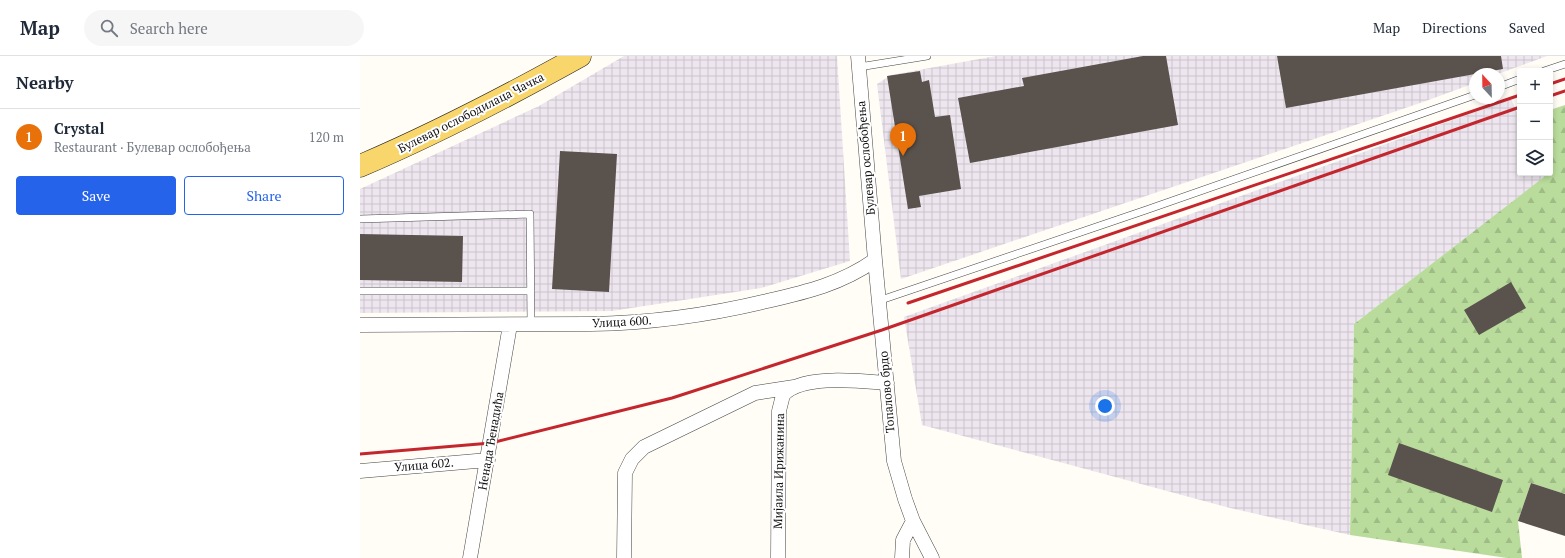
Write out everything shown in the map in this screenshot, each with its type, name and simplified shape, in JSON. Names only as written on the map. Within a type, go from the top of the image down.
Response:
[{"type":"main road","name":"Булевар ослободилаца Чачка","points":[[360,166],[473,113],[580,56]]},
{"type":"street","name":"Булевар ослобођења","points":[[859,62],[875,260]]},
{"type":"street","name":"Топалово брдо","points":[[875,260],[894,460],[904,500],[932,558]]},
{"type":"street","name":"Улица 600.","points":[[360,324],[531,324],[667,320],[740,307],[785,297],[849,277],[875,260]]},
{"type":"street","name":"Ненада Ђенадића","points":[[470,558],[488,460],[510,324]]},
{"type":"street","points":[[624,558],[625,473],[632,459],[644,447],[755,393],[794,387],[801,384],[833,381],[887,383]]},
{"type":"street","name":"Мијаила Ирижанина","points":[[778,558],[779,411],[783,396],[794,387]]},
{"type":"street","name":"Улица 602.","points":[[360,471],[488,460]]},
{"type":"street","points":[[902,558],[903,540],[913,521]]},
{"type":"lane","points":[[859,62],[923,56]]},
{"type":"lane","points":[[1553,68],[1565,64]]},
{"type":"lane","points":[[1505,85],[1517,80]]},
{"type":"lane","points":[[878,301],[1146,210],[1469,97]]},
{"type":"lane","points":[[360,219],[530,214],[531,324]]},
{"type":"lane","points":[[360,290],[531,291]]},
{"type":"shaded area","points":[[624,56],[837,56],[850,261],[761,288],[612,311],[360,313],[360,189],[539,106]]},
{"type":"shaded area","points":[[996,56],[1547,56],[1505,71],[1505,68],[1469,68],[1469,85],[901,279],[877,84],[891,75]]},
{"type":"shaded area","points":[[1511,99],[1517,112],[1517,176],[1545,177],[1354,324],[1350,535],[1230,508],[922,425],[904,317],[1497,104],[1505,104],[1505,101]]},
{"type":"green space","points":[[1565,105],[1565,494],[1531,483],[1518,521],[1522,558],[1507,558],[1350,535],[1354,324],[1544,176],[1553,176],[1553,109]]},
{"type":"building","points":[[1143,56],[1166,56],[1178,125],[970,163],[958,98],[1024,86],[1022,78]]},
{"type":"building","points":[[1277,56],[1501,56],[1503,68],[1469,68],[1469,75],[1286,108]]},
{"type":"building","points":[[920,71],[922,82],[929,80],[935,117],[950,115],[961,189],[919,196],[921,207],[908,209],[887,76]]},
{"type":"building","points":[[560,151],[617,154],[609,292],[552,289]]},
{"type":"building","points":[[360,234],[463,236],[462,282],[360,280]]},
{"type":"building","points":[[1511,282],[1526,308],[1479,335],[1464,310]]},
{"type":"building","points":[[1399,443],[1503,480],[1492,512],[1388,475]]},
{"type":"building","points":[[1531,483],[1565,494],[1565,536],[1518,521]]},
{"type":"railway","points":[[1553,83],[1565,79]]},
{"type":"railway","points":[[1553,95],[1565,91]]},
{"type":"railway","points":[[908,303],[1517,96]]},
{"type":"railway","points":[[360,454],[491,443],[672,398],[882,330],[1517,108]]},
{"type":"place","name":"Crystal","points":[[903,156]]}]
